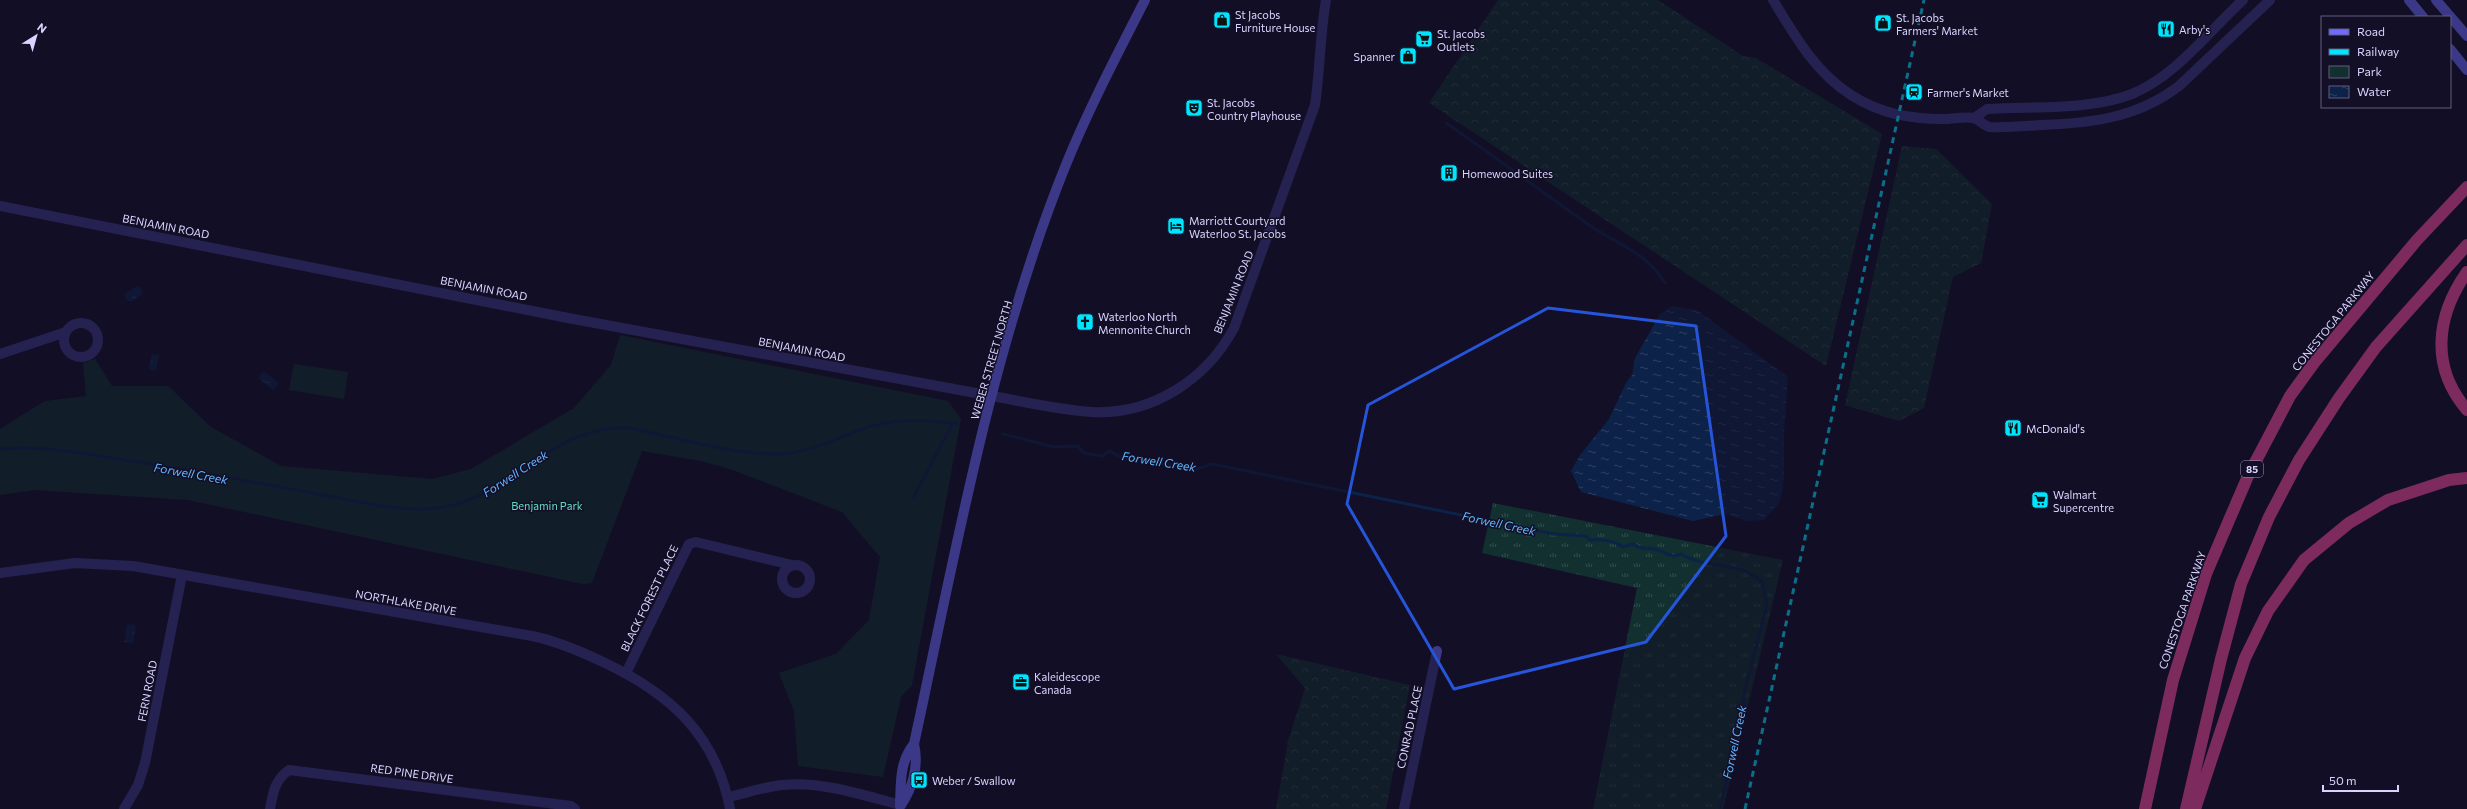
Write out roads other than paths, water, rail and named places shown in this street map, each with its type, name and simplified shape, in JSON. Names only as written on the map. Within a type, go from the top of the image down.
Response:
[{"type":"highway","name":"CONESTOGA PARKWAY","points":[[2145,809],[2175,672],[2206,574],[2252,470],[2290,396],[2319,357],[2417,240],[2467,187]]},
{"type":"highway","points":[[2186,809],[2212,696],[2241,584],[2269,517],[2299,460],[2339,398],[2376,347],[2467,245]]},
{"type":"highway","points":[[2467,272],[2448,309],[2441,332],[2443,368],[2450,386],[2467,410]]},
{"type":"highway","points":[[2195,809],[2245,658],[2268,611],[2304,560],[2349,523],[2388,500],[2449,480],[2467,478]]},
{"type":"main road","name":"WEBER STREET NORTH","points":[[900,807],[907,795],[912,780],[916,759],[914,744],[956,546],[992,396],[1034,255],[1066,166],[1108,73],[1145,0]]},
{"type":"main road","points":[[2409,0],[2422,16]]},
{"type":"main road","points":[[2436,0],[2450,16]]},
{"type":"main road","points":[[2451,17],[2467,36]]},
{"type":"main road","points":[[2451,50],[2467,70]]},
{"type":"street","name":"BENJAMIN ROAD","points":[[0,206],[568,318],[992,396],[1091,412],[1123,410],[1149,403],[1193,379],[1215,357],[1234,328],[1315,104],[1320,72],[1321,30],[1326,0]]},
{"type":"street","points":[[1774,0],[1811,59],[1820,70],[1851,95],[1871,106],[1899,116],[1915,119],[1974,118],[1988,127],[2086,123],[2138,110],[2162,98],[2179,86],[2270,0]]},
{"type":"street","points":[[1974,118],[1987,109],[2098,103],[2133,93],[2178,62],[2243,0]]},
{"type":"street","points":[[0,354],[66,332]]},
{"type":"street","name":"BLACK FOREST PLACE","points":[[626,673],[689,544],[696,542],[792,565]]},
{"type":"street","name":"NORTHLAKE DRIVE","points":[[0,573],[49,565],[86,563],[133,566],[538,638],[562,644],[626,673],[662,696],[693,725],[718,768],[728,797],[730,809]]},
{"type":"street","name":"FERN ROAD","points":[[124,809],[138,785],[146,763],[182,575]]},
{"type":"street","name":"CONRAD PLACE","points":[[1404,809],[1437,651]]},
{"type":"street","name":"RED PINE DRIVE","points":[[270,809],[275,784],[280,776],[290,770],[563,805],[575,809]]},
{"type":"street","points":[[728,797],[781,785],[796,784],[834,788],[900,807]]},
{"type":"water","points":[[137,286],[140,287],[143,294],[132,301],[127,301],[124,294]]},
{"type":"water","points":[[1672,306],[1697,310],[1788,377],[1784,433],[1784,480],[1780,502],[1764,520],[1746,521],[1725,514],[1693,521],[1581,492],[1571,471],[1580,455],[1609,419],[1626,383],[1632,375],[1635,358],[1660,314]]},
{"type":"water","points":[[152,354],[159,355],[156,371],[149,369]]},
{"type":"water","points":[[264,371],[279,383],[273,390],[258,378]]},
{"type":"water","points":[[132,624],[136,626],[133,643],[124,642],[127,625]]},
{"type":"waterway","points":[[1446,123],[1589,225],[1640,256],[1649,263],[1665,283]]},
{"type":"waterway","name":"Forwell Creek","points":[[0,449],[30,448],[74,452],[194,471],[380,506],[425,509],[439,508],[465,501],[489,490],[556,448],[579,437],[603,429],[630,428],[733,450],[774,454],[791,453],[809,449],[860,430],[884,423],[933,421],[958,424]]},
{"type":"waterway","name":"Forwell Creek","points":[[913,498],[953,423]]},
{"type":"waterway","name":"Forwell Creek","points":[[1003,434],[1054,447],[1078,446],[1084,453],[1103,456],[1109,451],[1121,457],[1197,469],[1212,464],[1554,534],[1586,536],[1590,540],[1608,540],[1623,547],[1633,544],[1642,548],[1658,550],[1672,556],[1681,554],[1700,562],[1731,567],[1752,575],[1763,582],[1766,609],[1744,693],[1743,708],[1720,809]]},
{"type":"railway","points":[[1745,809],[1924,0]]},
{"type":"place","name":"St Jacobs Furniture House","points":[[1222,20]]},
{"type":"place","name":"St. Jacobs Farmers' Market","points":[[1883,23]]},
{"type":"place","name":"Arby's","points":[[2166,29]]},
{"type":"place","name":"St. Jacobs Outlets","points":[[1424,39]]},
{"type":"place","name":"Spanner","points":[[1408,56]]},
{"type":"place","name":"Farmer's Market","points":[[1914,92]]},
{"type":"place","name":"St. Jacobs Country Playhouse","points":[[1194,108]]},
{"type":"place","name":"Homewood Suites","points":[[1449,173]]},
{"type":"place","name":"Marriott Courtyard Waterloo St. Jacobs","points":[[1176,226]]},
{"type":"place","name":"Waterloo North Mennonite Church","points":[[1085,322]]},
{"type":"place","name":"McDonald's","points":[[2013,428]]},
{"type":"place","name":"Walmart Supercentre","points":[[2040,500]]},
{"type":"place","name":"Kaleidescope Canada","points":[[1021,682]]},
{"type":"place","name":"Weber / Swallow","points":[[919,780]]},
{"type":"park label","name":"Benjamin Park","points":[[547,505]]}]
